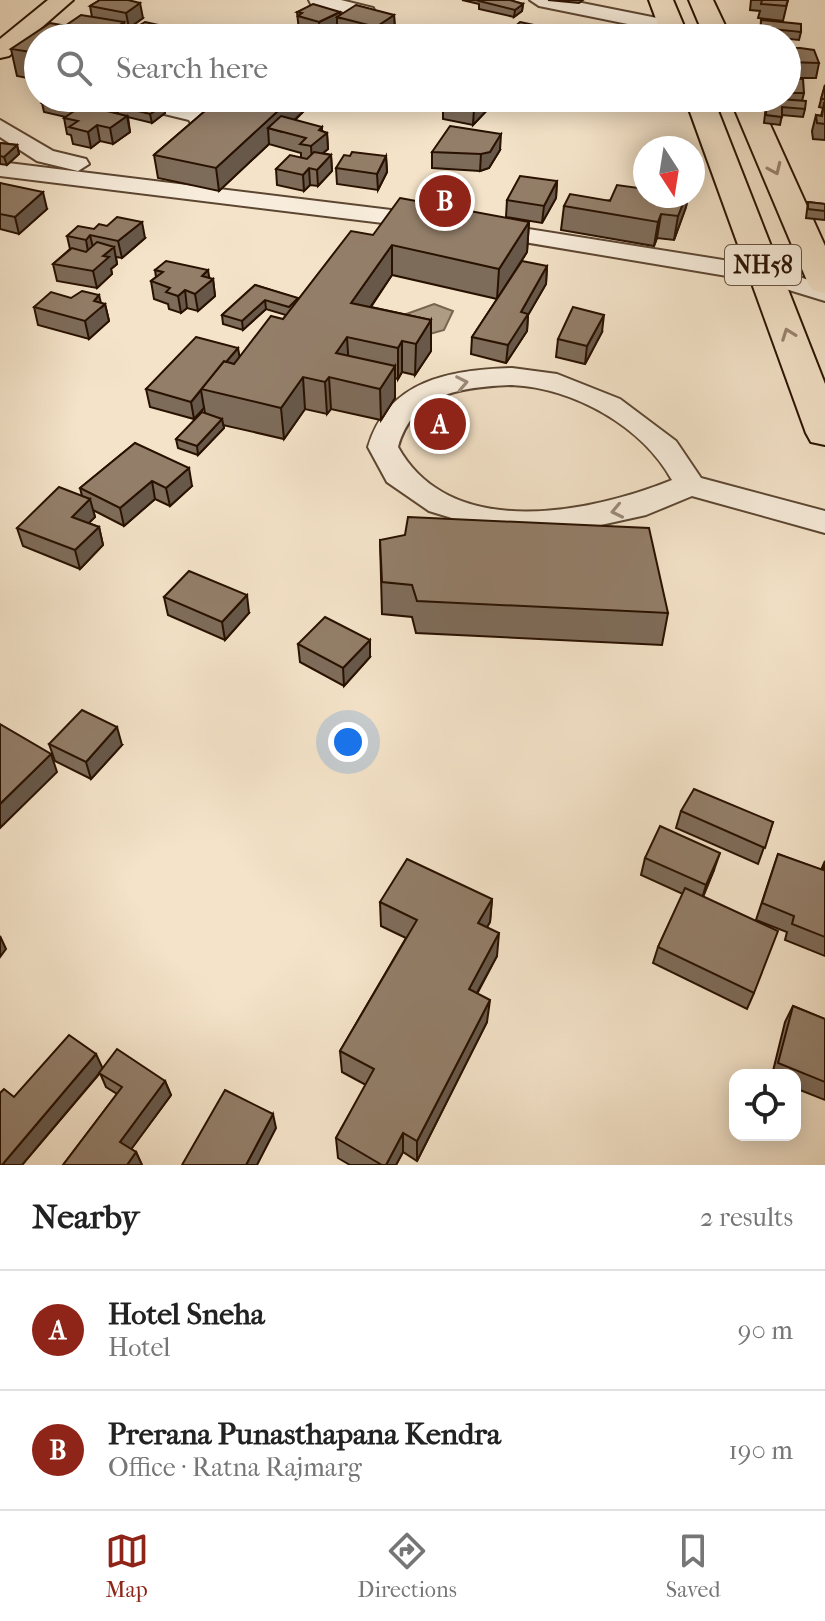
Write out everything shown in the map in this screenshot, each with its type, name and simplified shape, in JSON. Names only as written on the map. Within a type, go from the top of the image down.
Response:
[{"type":"highway","points":[[661,0],[670,24]]},
{"type":"highway","points":[[701,0],[712,24]]},
{"type":"highway","name":"NH58","points":[[704,112],[825,433]]},
{"type":"highway","name":"NH58","points":[[750,112],[825,283]]},
{"type":"main road","points":[[33,24],[62,0]]},
{"type":"main road","points":[[0,51],[24,31]]},
{"type":"street","points":[[318,0],[366,12]]},
{"type":"street","points":[[539,0],[637,24]]},
{"type":"street","points":[[0,127],[45,156],[133,173],[161,169],[205,128],[197,115],[184,112]]},
{"type":"street","points":[[0,169],[537,236],[767,275],[825,293]]},
{"type":"street","points":[[690,485],[684,472],[644,428],[593,396],[543,379],[491,378],[439,387],[404,407],[394,418],[383,447],[398,475],[440,503],[504,523],[560,523],[635,507],[690,485],[825,522]]},
{"type":"shaded area","points":[[434,304],[453,311],[444,330],[430,334],[398,317]]},
{"type":"building","points":[[100,0],[140,3],[126,13],[90,6]]},
{"type":"building","points":[[480,0],[510,0],[523,4],[515,10]]},
{"type":"building","points":[[762,0],[788,0],[786,6],[761,4]]},
{"type":"building","points":[[313,4],[340,12],[319,22],[298,16],[302,13],[297,12]]},
{"type":"building","points":[[356,5],[394,15],[380,24],[364,24],[337,17]]},
{"type":"building","points":[[81,15],[124,22],[121,24],[68,24]]},
{"type":"building","points":[[761,20],[801,24],[761,24]]},
{"type":"building","points":[[24,40],[24,51],[11,49]]},
{"type":"building","points":[[801,48],[814,50],[819,63],[801,62]]},
{"type":"building","points":[[824,103],[825,124],[817,123],[816,115],[822,116]]},
{"type":"building","points":[[73,112],[111,112],[127,116],[110,128],[97,125],[88,132],[69,127],[78,121],[64,118]]},
{"type":"building","points":[[204,112],[277,112],[216,168],[154,155]]},
{"type":"building","points":[[766,112],[782,112],[782,117],[766,115]]},
{"type":"building","points":[[281,116],[322,127],[319,130],[327,133],[311,146],[300,144],[306,138],[268,128]]},
{"type":"building","points":[[450,126],[501,134],[490,152],[432,152]]},
{"type":"building","points":[[0,143],[17,145],[4,157],[0,156]]},
{"type":"building","points":[[314,152],[331,155],[317,170],[309,168],[303,175],[276,169],[290,155],[307,159]]},
{"type":"building","points":[[352,152],[386,156],[377,174],[336,168],[344,155],[350,156]]},
{"type":"building","points":[[520,176],[557,181],[544,206],[507,200]]},
{"type":"building","points":[[0,183],[43,192],[15,217],[0,214]]},
{"type":"building","points":[[617,185],[633,187],[633,208],[681,208],[678,216],[661,214],[658,222],[564,206],[570,194],[610,201]]},
{"type":"building","points":[[400,198],[529,222],[499,269],[392,245],[351,303],[431,320],[416,344],[402,341],[398,348],[347,337],[336,353],[395,366],[380,389],[329,377],[325,382],[303,377],[281,408],[201,389],[224,361],[234,364],[271,316],[283,319],[351,231],[373,235]]},
{"type":"building","points":[[808,202],[825,204],[825,211],[808,209]]},
{"type":"building","points":[[117,217],[142,222],[118,241],[90,235],[86,240],[67,236],[78,226],[94,229],[99,224],[107,226]]},
{"type":"building","points":[[97,242],[114,247],[103,256],[109,257],[93,271],[53,264],[72,248],[86,252]]},
{"type":"building","points":[[166,261],[208,270],[202,276],[213,279],[195,294],[185,290],[178,296],[166,292],[170,288],[151,281],[163,272],[155,270]]},
{"type":"building","points":[[522,261],[547,266],[521,312],[528,314],[508,345],[472,337]]},
{"type":"building","points":[[255,285],[298,298],[289,307],[265,300],[242,321],[222,315]]},
{"type":"building","points":[[82,291],[99,295],[94,301],[105,304],[85,321],[34,307],[51,292],[71,298]]},
{"type":"building","points":[[573,307],[604,315],[587,346],[558,339]]},
{"type":"building","points":[[196,337],[238,348],[191,402],[146,389]]},
{"type":"building","points":[[202,412],[222,419],[197,446],[176,439]]},
{"type":"building","points":[[135,443],[189,468],[166,488],[152,481],[120,508],[80,488]]},
{"type":"building","points":[[59,487],[90,499],[72,517],[99,527],[75,550],[17,528]]},
{"type":"building","points":[[408,517],[649,528],[668,613],[417,601],[412,585],[382,582],[380,540],[405,535]]},
{"type":"building","points":[[189,571],[247,595],[222,622],[164,597]]},
{"type":"building","points":[[325,617],[370,640],[343,668],[298,644]]},
{"type":"building","points":[[82,710],[117,727],[86,762],[49,744]]},
{"type":"building","points":[[0,724],[51,754],[0,804]]},
{"type":"building","points":[[694,789],[773,822],[765,848],[681,811]]},
{"type":"building","points":[[660,826],[720,853],[706,885],[645,858]]},
{"type":"building","points":[[778,854],[823,870],[825,862],[825,937],[792,924],[794,916],[762,903]]},
{"type":"building","points":[[407,859],[492,899],[478,923],[499,933],[469,989],[490,1000],[417,1141],[403,1133],[386,1165],[382,1165],[336,1138],[374,1069],[340,1051],[417,920],[380,902]]},
{"type":"building","points":[[685,888],[778,931],[754,993],[658,947]]},
{"type":"building","points":[[793,1006],[825,1019],[825,1082],[801,1072],[801,1069],[778,1063]]},
{"type":"building","points":[[69,1035],[96,1054],[0,1165],[0,1093],[4,1089],[14,1097]]},
{"type":"building","points":[[117,1049],[165,1081],[120,1142],[136,1152],[127,1165],[63,1165],[122,1087],[99,1073]]},
{"type":"building","points":[[225,1090],[273,1114],[246,1165],[182,1165]]},
{"type":"place","name":"Prerana Punasthapana Kendra","points":[[445,201]]},
{"type":"place","name":"Hotel Sneha","points":[[440,424]]}]
